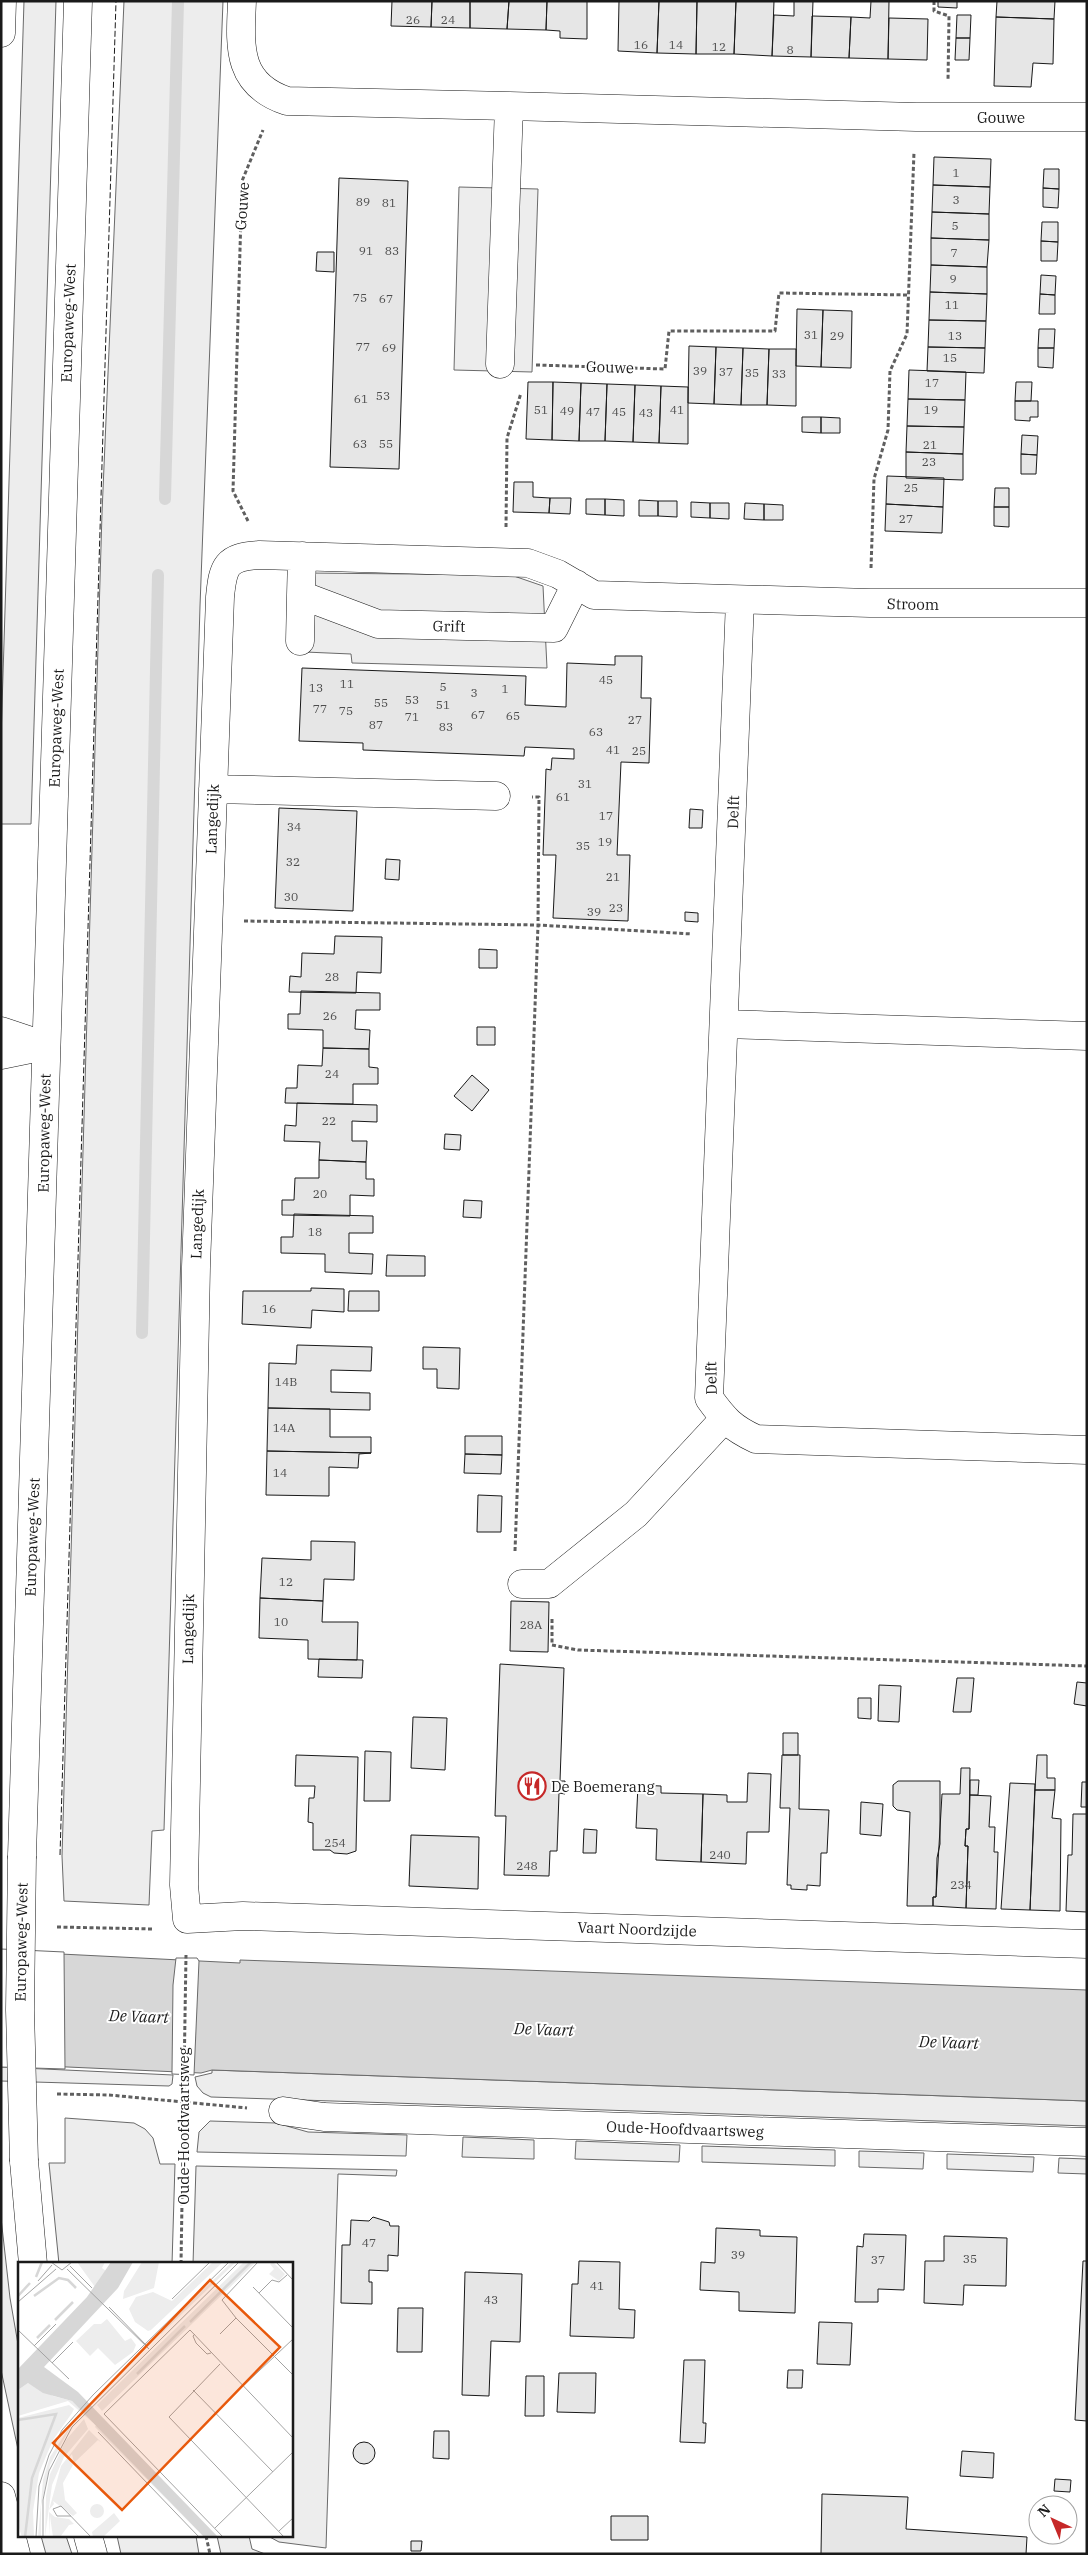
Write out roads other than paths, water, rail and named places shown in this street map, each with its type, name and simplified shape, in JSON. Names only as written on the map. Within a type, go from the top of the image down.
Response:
[{"type":"street","points":[[1,33],[2,1]]},
{"type":"street","name":"Europaweg-West","points":[[33,2262],[24,2161],[20,2010],[22,1856],[78,1]]},
{"type":"street","name":"Gouwe","points":[[242,1],[242,56],[248,72],[258,83],[276,97],[287,101],[947,117],[1087,117]]},
{"type":"street","points":[[508,106],[511,364]]},
{"type":"street","name":"Langedijk","points":[[187,1919],[184,1885],[184,1820],[196,1267],[220,597],[224,570],[231,560],[241,556],[302,556]]},
{"type":"street","points":[[300,641],[302,556],[528,563],[558,574],[594,595],[740,600]]},
{"type":"street","name":"Grift","points":[[301,595],[378,624],[554,628],[576,584]]},
{"type":"street","name":"Stroom","points":[[740,600],[870,604],[1087,603]]},
{"type":"street","name":"Delft","points":[[740,600],[709,1398],[724,1420],[737,1430],[756,1439],[1087,1450]]},
{"type":"street","points":[[213,789],[496,796]]},
{"type":"street","points":[[725,1024],[1087,1036]]},
{"type":"street","points":[[1,1031],[46,1046]]},
{"type":"street","points":[[1,1055],[46,1046]]},
{"type":"street","points":[[522,1584],[549,1584],[636,1514],[724,1420]]},
{"type":"street","name":"Vaart Noordzijde","points":[[187,1919],[253,1916],[1087,1944]]},
{"type":"street","name":"Oude-Hoofdvaartsweg","points":[[283,2111],[324,2117],[1087,2142]]},
{"type":"street","points":[[1,2496],[16,2554]]},
{"type":"street","points":[[89,2538],[93,2554]]},
{"type":"water","name":"De Vaart","points":[[1,1951],[240,1963],[240,1960],[1087,1990],[1087,2101],[212,2070],[201,2073],[1,2064]]},
{"type":"waterway","points":[[165,499],[178,1]]},
{"type":"waterway","points":[[142,1333],[158,575]]},
{"type":"place","name":"De Boemerang","points":[[532,1786]]}]
